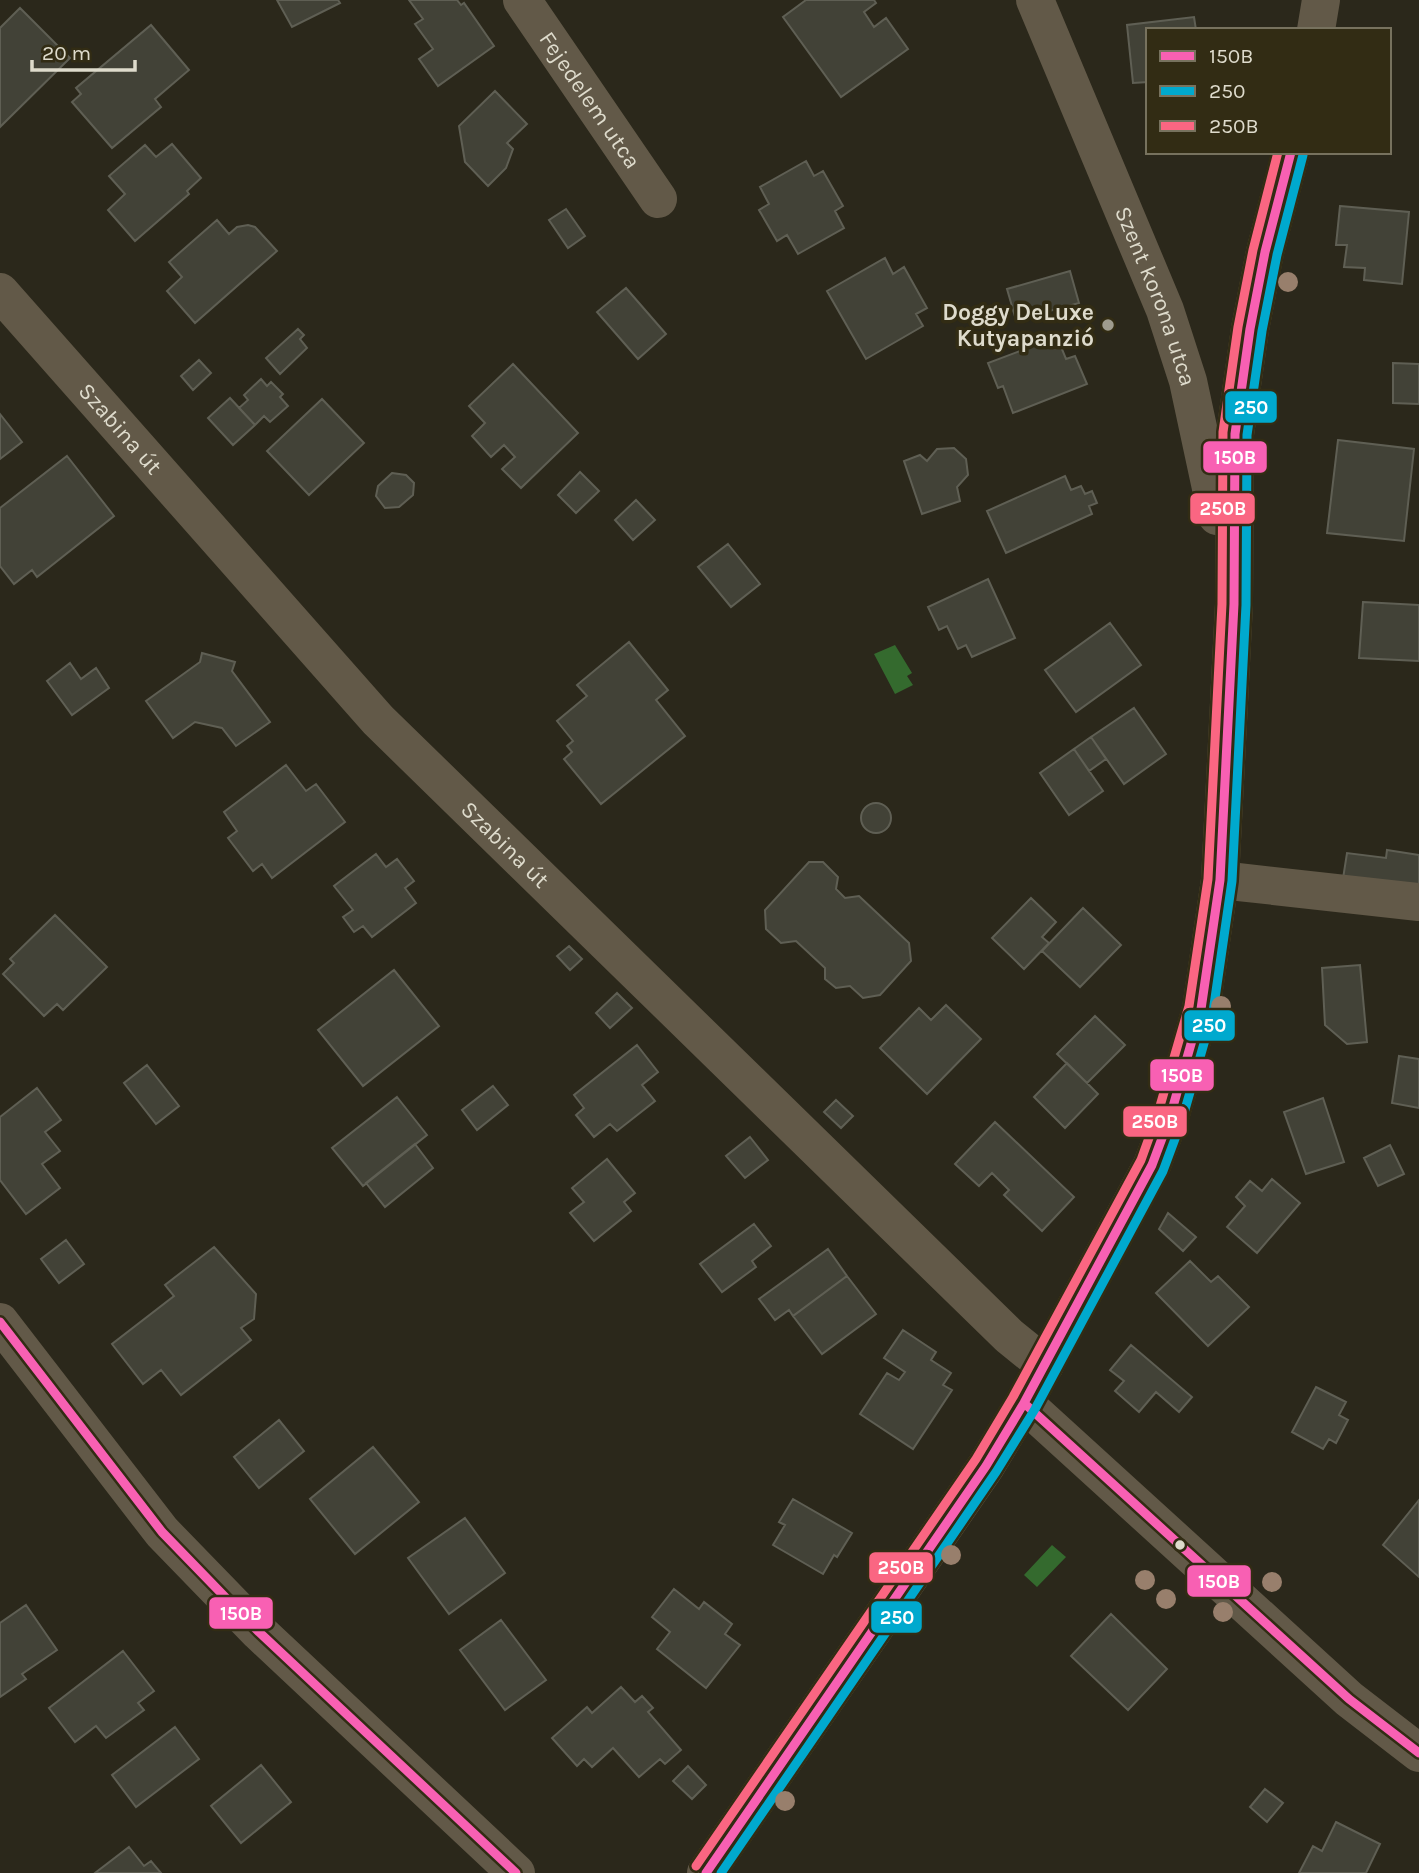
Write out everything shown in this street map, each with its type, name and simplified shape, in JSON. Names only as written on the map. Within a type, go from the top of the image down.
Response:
[{"type":"street","name":"Fejedelem utca","points":[[522,0],[658,200]]},
{"type":"street","name":"Szent korona utca","points":[[1035,0],[1165,310],[1194,404],[1234,604]]},
{"type":"street","points":[[1315,28],[1321,0]]},
{"type":"street","points":[[706,1873],[986,1466],[1024,1403],[1152,1165],[1170,1117],[1201,1009],[1220,880],[1234,604],[1236,422],[1265,252],[1290,154]]},
{"type":"street","name":"Szabina út","points":[[0,292],[378,720],[989,1317],[1045,1364]]},
{"type":"street","points":[[1220,880],[1419,902]]},
{"type":"street","points":[[0,1322],[162,1532],[259,1633],[516,1873]]},
{"type":"street","points":[[1024,1403],[1349,1699],[1419,1753]]},
{"type":"shaded area","points":[[895,645],[912,673],[907,676],[913,685],[895,694],[874,654]]},
{"type":"shaded area","points":[[1052,1545],[1066,1557],[1037,1587],[1024,1575]]},
{"type":"building","points":[[277,0],[338,0],[340,3],[292,27]]},
{"type":"building","points":[[409,0],[457,0],[461,5],[464,3],[494,46],[438,86],[419,59],[433,49],[415,24],[423,19]]},
{"type":"building","points":[[806,0],[874,0],[876,3],[864,12],[874,27],[886,18],[908,49],[841,97],[783,17]]},
{"type":"building","points":[[20,8],[70,58],[0,127],[0,28]]},
{"type":"building","points":[[1194,17],[1196,28],[1146,28],[1146,82],[1133,83],[1127,25]]},
{"type":"building","points":[[151,25],[189,70],[155,99],[161,107],[112,148],[72,102],[81,94],[76,88]]},
{"type":"building","points":[[495,91],[527,124],[507,143],[513,149],[506,168],[488,186],[465,162],[459,126]]},
{"type":"building","points":[[172,144],[201,178],[187,191],[189,194],[135,241],[108,210],[125,194],[109,176],[145,145],[156,157]]},
{"type":"building","points":[[806,161],[814,176],[823,171],[843,206],[835,211],[844,228],[798,254],[787,235],[777,241],[759,210],[769,204],[760,187]]},
{"type":"building","points":[[1340,206],[1409,212],[1402,284],[1364,280],[1365,268],[1344,267],[1347,245],[1336,245]]},
{"type":"building","points":[[566,209],[585,236],[568,248],[549,220]]},
{"type":"building","points":[[217,220],[229,234],[237,227],[255,227],[277,251],[195,323],[167,291],[182,277],[169,262]]},
{"type":"building","points":[[885,258],[893,274],[904,267],[927,308],[916,314],[923,326],[866,359],[827,291]]},
{"type":"building","points":[[1070,271],[1079,303],[1016,320],[1007,289]]},
{"type":"building","points":[[626,288],[666,334],[638,359],[597,312]]},
{"type":"building","points":[[298,329],[304,335],[300,339],[307,348],[280,374],[266,358]]},
{"type":"building","points":[[1057,337],[1066,359],[1075,356],[1087,384],[1013,413],[1003,386],[998,388],[988,363]]},
{"type":"building","points":[[199,360],[211,373],[193,390],[181,376]]},
{"type":"building","points":[[1393,363],[1419,364],[1419,404],[1393,403]]},
{"type":"building","points":[[513,364],[578,433],[521,488],[502,469],[515,457],[504,445],[491,457],[472,436],[485,423],[469,406]]},
{"type":"building","points":[[261,379],[267,386],[271,382],[283,394],[280,397],[288,406],[270,422],[264,416],[255,425],[239,408],[248,400],[244,395]]},
{"type":"building","points":[[230,398],[255,425],[233,445],[208,418]]},
{"type":"building","points":[[322,399],[364,443],[309,495],[267,451]]},
{"type":"building","points":[[0,414],[22,442],[0,459]]},
{"type":"building","points":[[1338,440],[1414,449],[1404,541],[1327,533]]},
{"type":"building","points":[[954,448],[966,459],[968,475],[957,487],[960,501],[922,514],[904,461],[920,455],[927,461],[937,449]]},
{"type":"building","points":[[67,456],[114,516],[37,577],[32,570],[14,584],[0,566],[0,508]]},
{"type":"building","points":[[580,472],[599,491],[576,513],[558,495]]},
{"type":"building","points":[[392,473],[406,475],[414,483],[413,495],[399,507],[385,508],[376,496],[378,486]]},
{"type":"building","points":[[1065,476],[1071,490],[1081,486],[1085,494],[1092,491],[1097,503],[1089,506],[1092,514],[1006,553],[987,511]]},
{"type":"building","points":[[636,500],[655,520],[633,540],[615,520]]},
{"type":"building","points":[[728,544],[760,584],[731,607],[698,567]]},
{"type":"building","points":[[988,579],[1015,638],[972,657],[966,645],[958,649],[947,626],[939,630],[928,607]]},
{"type":"building","points":[[1363,602],[1419,605],[1419,661],[1359,658]]},
{"type":"building","points":[[1110,623],[1141,665],[1076,712],[1045,670]]},
{"type":"building","points":[[629,642],[668,690],[656,700],[685,736],[601,804],[564,759],[572,752],[567,746],[573,741],[557,721],[587,696],[577,685]]},
{"type":"building","points":[[202,653],[235,662],[232,671],[270,722],[236,746],[222,728],[195,722],[173,738],[146,701],[200,662]]},
{"type":"building","points":[[70,663],[81,679],[96,668],[109,688],[72,715],[47,681]]},
{"type":"building","points":[[1134,708],[1166,754],[1124,784],[1091,737]]},
{"type":"building","points":[[1091,737],[1106,759],[1089,771],[1074,749]]},
{"type":"building","points":[[1074,749],[1103,791],[1069,815],[1040,773]]},
{"type":"building","points":[[286,765],[306,791],[316,784],[345,822],[272,878],[262,864],[253,871],[228,838],[237,831],[224,812]]},
{"type":"building","points":[[876,803],[882,804],[890,812],[890,824],[882,832],[876,833],[870,832],[862,824],[861,818],[862,812],[870,804]]},
{"type":"building","points":[[1387,850],[1419,855],[1419,894],[1342,885],[1347,853],[1386,858]]},
{"type":"building","points":[[376,854],[386,867],[397,859],[414,881],[405,888],[416,903],[372,937],[363,926],[354,932],[343,917],[353,910],[334,886]]},
{"type":"building","points":[[809,862],[823,862],[838,877],[836,889],[845,898],[859,896],[909,943],[911,961],[880,995],[863,998],[850,986],[836,988],[825,979],[825,968],[796,941],[781,943],[766,929],[765,910]]},
{"type":"building","points":[[1031,898],[1056,922],[1042,937],[1049,943],[1024,969],[992,938]]},
{"type":"building","points":[[1083,908],[1121,945],[1080,987],[1042,951]]},
{"type":"building","points":[[55,915],[107,967],[63,1010],[57,1004],[44,1016],[3,974],[14,963],[10,959]]},
{"type":"building","points":[[569,946],[582,959],[570,970],[557,956]]},
{"type":"building","points":[[1360,965],[1367,1042],[1347,1044],[1325,1025],[1322,968]]},
{"type":"building","points":[[394,970],[439,1026],[363,1086],[318,1030]]},
{"type":"building","points":[[617,993],[632,1008],[610,1028],[596,1013]]},
{"type":"building","points":[[946,1005],[981,1039],[927,1094],[880,1048],[919,1008],[931,1020]]},
{"type":"building","points":[[1095,1016],[1125,1045],[1087,1083],[1057,1054]]},
{"type":"building","points":[[637,1045],[658,1072],[642,1085],[655,1101],[617,1131],[610,1124],[594,1137],[576,1115],[584,1108],[574,1095]]},
{"type":"building","points":[[1399,1056],[1419,1059],[1419,1108],[1392,1103]]},
{"type":"building","points":[[1067,1063],[1098,1094],[1065,1128],[1034,1097]]},
{"type":"building","points":[[147,1065],[179,1106],[156,1124],[124,1083]]},
{"type":"building","points":[[493,1086],[508,1105],[477,1130],[462,1110]]},
{"type":"building","points":[[37,1088],[61,1120],[45,1132],[60,1151],[42,1164],[60,1188],[26,1214],[0,1180],[0,1117]]},
{"type":"building","points":[[397,1097],[427,1135],[363,1186],[332,1148]]},
{"type":"building","points":[[1323,1098],[1344,1162],[1306,1174],[1284,1112]]},
{"type":"building","points":[[836,1100],[853,1116],[841,1128],[824,1112]]},
{"type":"building","points":[[995,1122],[1074,1197],[1042,1231],[1004,1195],[1009,1190],[992,1173],[979,1186],[955,1164]]},
{"type":"building","points":[[750,1137],[768,1160],[745,1178],[726,1156]]},
{"type":"building","points":[[415,1144],[433,1168],[385,1207],[366,1183]]},
{"type":"building","points":[[1390,1145],[1404,1174],[1378,1186],[1364,1158]]},
{"type":"building","points":[[607,1159],[635,1193],[624,1202],[631,1211],[594,1241],[570,1213],[584,1202],[572,1188]]},
{"type":"building","points":[[1272,1179],[1300,1203],[1257,1253],[1227,1227],[1245,1206],[1236,1197],[1250,1181],[1262,1191]]},
{"type":"building","points":[[1168,1213],[1196,1237],[1183,1251],[1159,1229]]},
{"type":"building","points":[[754,1224],[771,1246],[752,1261],[756,1267],[722,1292],[700,1264]]},
{"type":"building","points":[[66,1240],[84,1264],[59,1283],[41,1259]]},
{"type":"building","points":[[214,1247],[256,1294],[254,1319],[241,1328],[251,1340],[181,1395],[161,1370],[143,1384],[112,1344],[174,1296],[165,1285]]},
{"type":"building","points":[[828,1249],[847,1276],[793,1316],[789,1310],[775,1320],[759,1299]]},
{"type":"building","points":[[1190,1261],[1211,1282],[1218,1276],[1249,1307],[1208,1346],[1156,1293]]},
{"type":"building","points":[[847,1276],[876,1314],[822,1354],[793,1316]]},
{"type":"building","points":[[903,1330],[936,1352],[931,1360],[951,1373],[943,1385],[952,1390],[913,1449],[860,1414],[887,1373],[899,1380],[905,1372],[884,1358]]},
{"type":"building","points":[[1131,1345],[1192,1397],[1179,1412],[1156,1392],[1139,1412],[1115,1391],[1124,1381],[1110,1370]]},
{"type":"building","points":[[1316,1387],[1346,1402],[1339,1415],[1348,1420],[1336,1443],[1329,1439],[1323,1449],[1292,1432]]},
{"type":"building","points":[[279,1420],[304,1451],[259,1488],[234,1457]]},
{"type":"building","points":[[373,1447],[419,1502],[355,1554],[310,1499]]},
{"type":"building","points":[[793,1499],[852,1533],[823,1574],[773,1545],[785,1525],[779,1522]]},
{"type":"building","points":[[1419,1500],[1419,1577],[1383,1545]]},
{"type":"building","points":[[465,1518],[505,1573],[449,1614],[408,1558]]},
{"type":"building","points":[[674,1589],[699,1609],[704,1602],[732,1624],[725,1634],[740,1645],[706,1688],[657,1649],[670,1632],[652,1617]]},
{"type":"building","points":[[26,1605],[57,1650],[22,1674],[26,1679],[0,1697],[0,1623]]},
{"type":"building","points":[[1111,1614],[1167,1669],[1128,1710],[1071,1656]]},
{"type":"building","points":[[501,1620],[546,1680],[505,1710],[460,1650]]},
{"type":"building","points":[[123,1651],[154,1691],[138,1703],[144,1710],[106,1738],[96,1726],[75,1742],[49,1708]]},
{"type":"building","points":[[621,1687],[635,1702],[642,1696],[653,1708],[648,1712],[681,1750],[665,1764],[660,1759],[639,1777],[613,1748],[592,1767],[584,1759],[577,1766],[552,1738],[587,1707],[592,1713]]},
{"type":"building","points":[[175,1727],[199,1759],[136,1807],[112,1775]]},
{"type":"building","points":[[261,1765],[291,1802],[241,1843],[211,1806]]},
{"type":"building","points":[[688,1766],[706,1785],[692,1799],[673,1781]]},
{"type":"building","points":[[1265,1789],[1283,1803],[1267,1822],[1250,1807]]},
{"type":"building","points":[[1336,1822],[1380,1844],[1366,1873],[1299,1873],[1313,1846],[1322,1851]]},
{"type":"building","points":[[129,1847],[144,1866],[151,1861],[161,1873],[95,1873]]},
{"type":"transit line","name":"250B","points":[[696,1866],[976,1459],[1013,1397],[1141,1160],[1158,1113],[1189,1006],[1208,879],[1222,604],[1223,432],[1238,327],[1253,250],[1277,154]]},
{"type":"transit line","name":"150B","points":[[706,1873],[986,1466],[1024,1403],[1152,1165],[1170,1117],[1201,1009],[1220,880],[1234,604],[1235,434],[1250,329],[1265,252],[1290,154]]},
{"type":"transit line","name":"250","points":[[721,1873],[996,1472],[1035,1409],[1163,1171],[1182,1120],[1213,1012],[1232,881],[1246,605],[1247,435],[1262,331],[1277,255],[1303,155]]},
{"type":"transit line","name":"150B","points":[[0,1322],[162,1532],[259,1632],[516,1873]]},
{"type":"transit line","name":"150B","points":[[1024,1403],[1349,1699],[1419,1753]]},
{"type":"place","name":"Doggy DeLuxe Kutyapanzió","points":[[1108,325]]}]
